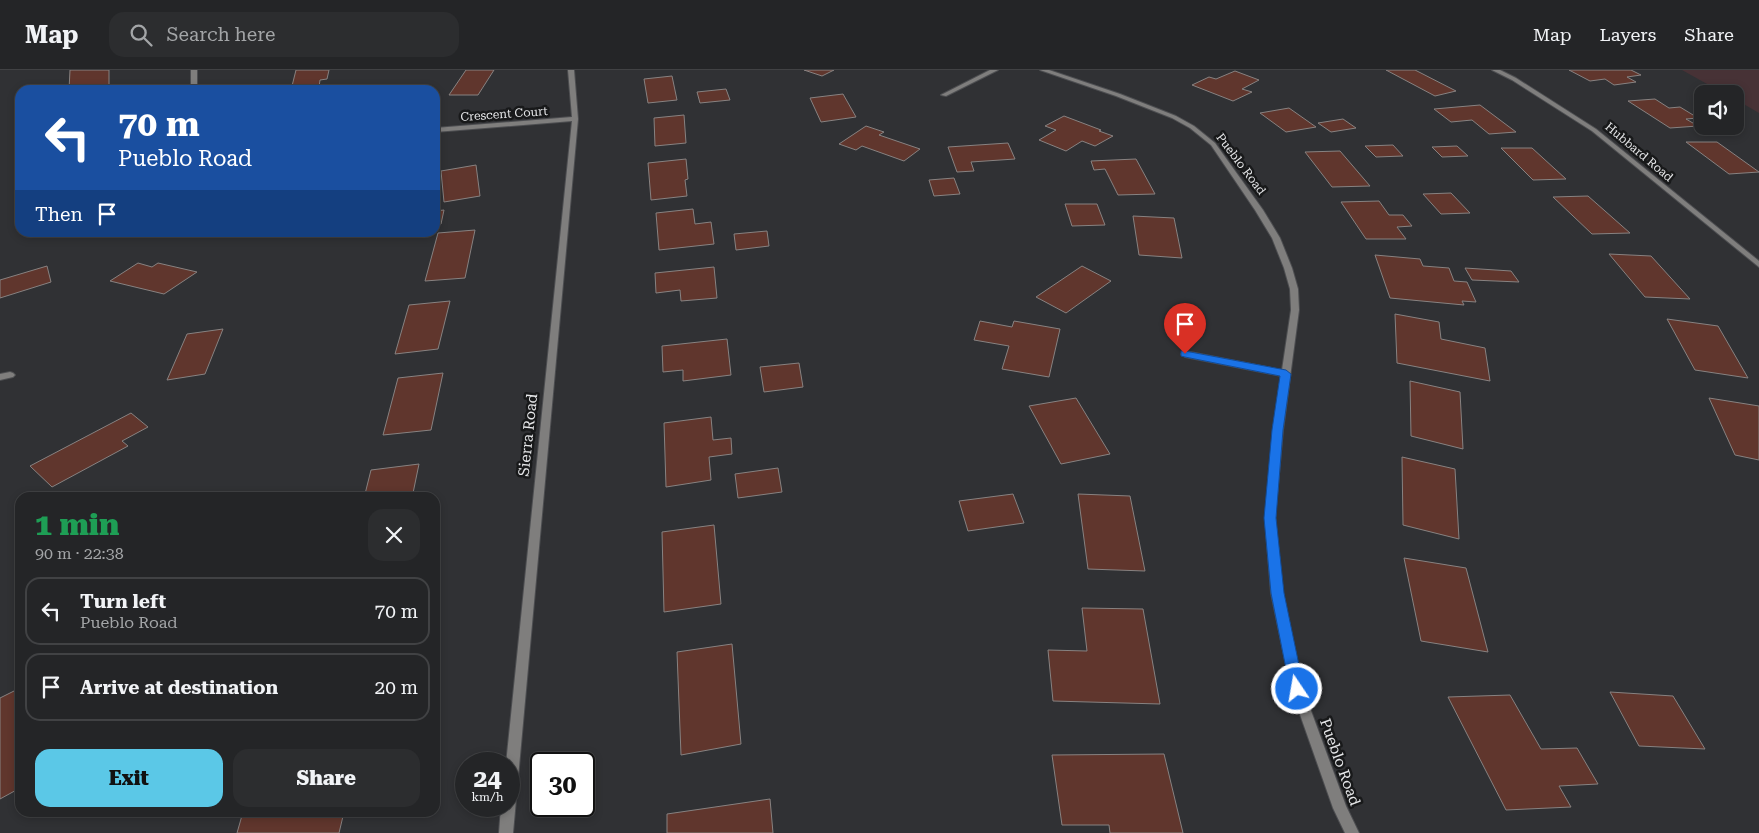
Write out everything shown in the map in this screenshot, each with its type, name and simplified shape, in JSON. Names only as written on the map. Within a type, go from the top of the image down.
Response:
[{"type":"street","points":[[194,70],[194,85]]},
{"type":"street","name":"Sierra Road","points":[[514,752],[575,120],[571,70]]},
{"type":"street","points":[[944,95],[995,70]]},
{"type":"street","name":"Pueblo Road","points":[[1043,70],[1118,95],[1174,117],[1192,127],[1213,144],[1233,170],[1272,231],[1288,268],[1294,289],[1295,310],[1278,430],[1270,518],[1277,593],[1297,689],[1340,808],[1352,833]]},
{"type":"street","name":"Hubbard Road","points":[[1495,70],[1514,79],[1594,130],[1759,266]]},
{"type":"street","name":"Crescent Court","points":[[440,130],[575,120]]},
{"type":"street","points":[[1185,354],[1286,374]]},
{"type":"street","name":"Sierra Road","points":[[506,833],[508,817]]},
{"type":"shaded area","points":[[1682,70],[1759,70],[1759,113],[1744,104],[1744,85],[1709,85]]},
{"type":"building","points":[[70,70],[109,70],[109,85],[69,85]]},
{"type":"building","points":[[296,70],[329,70],[327,79],[320,80],[319,85],[292,85]]},
{"type":"building","points":[[466,70],[494,70],[478,95],[449,95]]},
{"type":"building","points":[[804,70],[834,70],[822,76]]},
{"type":"building","points":[[1386,70],[1415,70],[1456,91],[1435,96]]},
{"type":"building","points":[[1569,70],[1631,70],[1641,75],[1627,77],[1636,82],[1614,85],[1605,79],[1590,81]]},
{"type":"building","points":[[1235,71],[1259,80],[1242,89],[1252,92],[1233,101],[1192,85],[1209,77],[1216,79]]},
{"type":"building","points":[[672,76],[677,100],[648,103],[644,79]]},
{"type":"building","points":[[726,89],[730,100],[700,103],[697,92]]},
{"type":"building","points":[[843,94],[856,117],[821,122],[810,98]]},
{"type":"building","points":[[1655,99],[1669,108],[1680,107],[1694,116],[1694,118],[1686,119],[1694,124],[1694,126],[1670,128],[1628,101]]},
{"type":"building","points":[[1480,105],[1516,132],[1489,134],[1472,120],[1451,122],[1434,109]]},
{"type":"building","points":[[1289,108],[1316,127],[1286,132],[1260,113]]},
{"type":"building","points":[[684,115],[686,143],[655,146],[654,118]]},
{"type":"building","points":[[1064,116],[1113,136],[1095,146],[1082,141],[1066,151],[1039,140],[1056,130],[1045,126]]},
{"type":"building","points":[[1343,119],[1356,128],[1331,132],[1318,123]]},
{"type":"building","points":[[866,126],[884,132],[879,135],[920,149],[904,161],[862,146],[856,150],[839,144]]},
{"type":"building","points":[[1686,142],[1717,142],[1759,172],[1729,174]]},
{"type":"building","points":[[1008,143],[1015,159],[971,162],[974,171],[957,172],[948,147]]},
{"type":"building","points":[[1393,145],[1403,156],[1376,157],[1365,146]]},
{"type":"building","points":[[1457,146],[1468,156],[1442,157],[1432,147]]},
{"type":"building","points":[[1501,148],[1532,148],[1566,179],[1533,180]]},
{"type":"building","points":[[1340,151],[1370,186],[1332,187],[1305,152]]},
{"type":"building","points":[[686,159],[688,179],[685,180],[687,196],[651,200],[648,163]]},
{"type":"building","points":[[1136,159],[1155,194],[1118,195],[1105,169],[1094,170],[1091,161]]},
{"type":"building","points":[[476,165],[480,196],[444,202],[441,171]]},
{"type":"building","points":[[954,178],[960,194],[934,196],[929,180]]},
{"type":"building","points":[[1451,193],[1470,213],[1441,214],[1423,194]]},
{"type":"building","points":[[1588,196],[1630,233],[1592,234],[1553,197]]},
{"type":"building","points":[[1379,201],[1389,215],[1403,215],[1412,226],[1397,227],[1406,239],[1366,239],[1341,202]]},
{"type":"building","points":[[1065,204],[1097,204],[1105,225],[1072,226]]},
{"type":"building","points":[[693,209],[695,224],[711,222],[714,244],[659,250],[656,213]]},
{"type":"building","points":[[440,210],[444,210],[441,224],[440,224]]},
{"type":"building","points":[[1133,216],[1174,218],[1182,258],[1139,255]]},
{"type":"building","points":[[475,230],[465,278],[425,281],[437,237],[440,237],[440,233]]},
{"type":"building","points":[[767,231],[769,246],[736,250],[734,234]]},
{"type":"building","points":[[1609,254],[1651,256],[1690,299],[1645,297]]},
{"type":"building","points":[[1375,255],[1420,259],[1423,266],[1449,268],[1454,281],[1467,282],[1476,302],[1462,301],[1464,305],[1390,298]]},
{"type":"building","points":[[138,263],[152,267],[158,263],[197,272],[164,294],[110,281]]},
{"type":"building","points":[[47,266],[51,282],[0,298],[0,280]]},
{"type":"building","points":[[1082,266],[1111,281],[1066,313],[1036,297]]},
{"type":"building","points":[[714,267],[717,298],[681,301],[680,290],[656,293],[655,273]]},
{"type":"building","points":[[1465,268],[1511,271],[1519,282],[1472,280]]},
{"type":"building","points":[[450,301],[438,349],[395,354],[409,305]]},
{"type":"building","points":[[1395,314],[1439,322],[1441,339],[1485,348],[1490,381],[1397,363]]},
{"type":"building","points":[[1667,319],[1718,326],[1748,378],[1695,370]]},
{"type":"building","points":[[980,321],[1012,327],[1014,321],[1060,329],[1049,377],[1002,369],[1009,346],[974,340]]},
{"type":"building","points":[[223,329],[205,374],[167,380],[187,334]]},
{"type":"building","points":[[727,339],[731,375],[683,381],[683,370],[663,372],[662,346]]},
{"type":"building","points":[[799,363],[803,387],[764,392],[760,367]]},
{"type":"building","points":[[443,373],[431,430],[383,435],[398,378]]},
{"type":"building","points":[[1410,381],[1460,392],[1463,449],[1411,436]]},
{"type":"building","points":[[1076,398],[1110,454],[1061,464],[1029,406]]},
{"type":"building","points":[[1709,398],[1759,406],[1759,460],[1735,455]]},
{"type":"building","points":[[131,413],[148,427],[122,441],[128,446],[52,487],[30,466]]},
{"type":"building","points":[[711,417],[713,440],[731,438],[732,454],[709,457],[711,480],[666,487],[664,423]]},
{"type":"building","points":[[1402,457],[1455,469],[1459,539],[1403,525]]},
{"type":"building","points":[[419,464],[413,492],[366,492],[371,470]]},
{"type":"building","points":[[778,468],[782,492],[738,498],[735,474]]},
{"type":"building","points":[[1013,494],[1024,523],[968,531],[959,501]]},
{"type":"building","points":[[1078,494],[1130,496],[1145,571],[1088,569]]},
{"type":"building","points":[[714,525],[721,604],[664,612],[662,532]]},
{"type":"building","points":[[1404,558],[1466,568],[1488,652],[1421,641]]},
{"type":"building","points":[[1082,608],[1143,609],[1160,704],[1053,701],[1048,650],[1087,651]]},
{"type":"building","points":[[732,644],[741,744],[681,755],[677,652]]},
{"type":"building","points":[[15,690],[15,791],[0,799],[0,698]]},
{"type":"building","points":[[1610,692],[1673,696],[1705,749],[1639,746]]},
{"type":"building","points":[[1510,695],[1541,749],[1577,748],[1598,784],[1559,786],[1571,807],[1506,810],[1448,697]]},
{"type":"building","points":[[1164,754],[1183,833],[1110,833],[1109,825],[1062,825],[1052,755]]},
{"type":"building","points":[[770,799],[773,833],[667,833],[667,814]]},
{"type":"building","points":[[242,817],[343,817],[339,833],[237,833]]},
{"type":"route","points":[[1185,354],[1286,374],[1278,430],[1270,518],[1277,593],[1297,689]]}]
